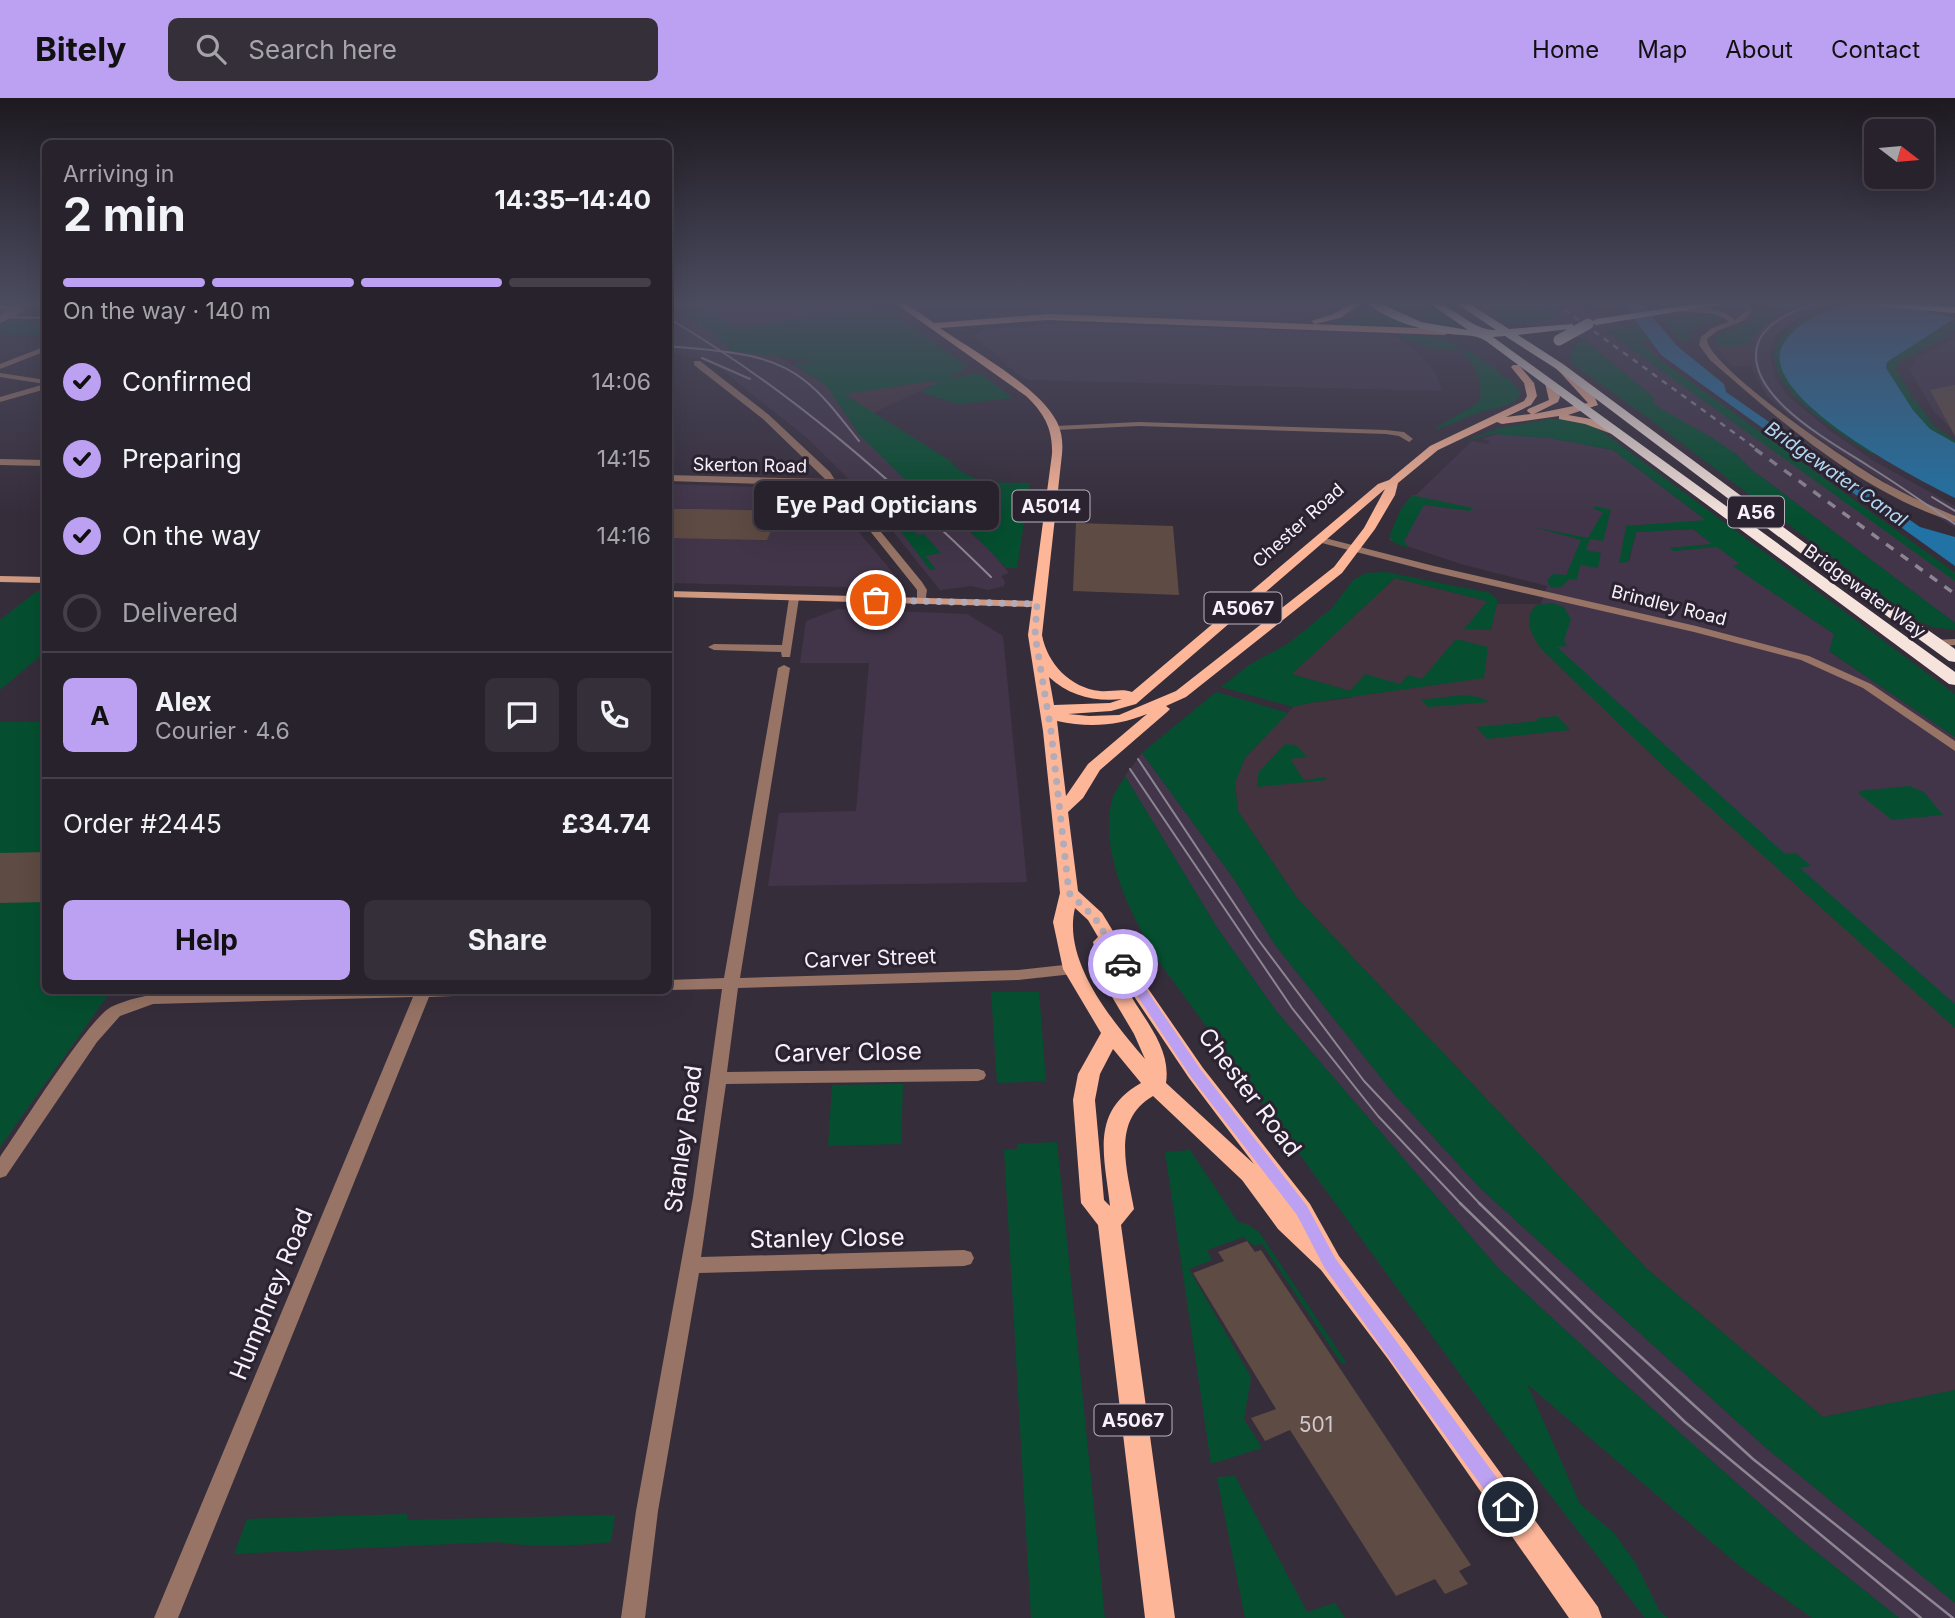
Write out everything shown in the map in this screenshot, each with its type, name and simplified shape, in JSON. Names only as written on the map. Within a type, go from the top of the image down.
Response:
[{"type":"highway","points":[[1531,374],[1548,382]]},
{"type":"highway","name":"Bridgewater Way","points":[[1537,374],[1955,680]]},
{"type":"highway","name":"Bridgewater Way","points":[[1570,374],[1816,558],[1955,657]]},
{"type":"main road","points":[[999,374],[1046,410],[1056,428]]},
{"type":"main road","points":[[1485,424],[1515,411],[1531,400],[1528,383],[1521,374]]},
{"type":"main road","points":[[1566,374],[1592,400],[1592,405],[1586,408]]},
{"type":"main road","name":"A5067","points":[[1485,424],[1552,404],[1555,397],[1548,382]]},
{"type":"main road","name":"A5067","points":[[1485,424],[1586,408]]},
{"type":"main road","name":"A5067","points":[[1545,416],[1587,421],[1623,435]]},
{"type":"main road","name":"Chester Road","points":[[1047,710],[1111,707],[1131,701],[1382,486],[1393,482],[1434,448],[1485,424]]},
{"type":"main road","name":"A5014","points":[[1056,428],[1058,454],[1037,604],[1037,649],[1069,893],[1062,922],[1073,969],[1111,1033]]},
{"type":"main road","name":"Chester Road","points":[[1047,710],[1071,720],[1122,719],[1181,694],[1338,570],[1389,495],[1393,482]]},
{"type":"main road","points":[[0,579],[42,580]]},
{"type":"main road","points":[[672,594],[1037,604]]},
{"type":"main road","points":[[1037,649],[1053,675],[1067,686],[1107,696],[1144,690]]},
{"type":"main road","name":"A5067","points":[[1059,812],[1077,795],[1094,767],[1181,694]]},
{"type":"main road","name":"Chester Road","points":[[1069,893],[1095,918],[1139,991],[1196,1073],[1302,1210],[1330,1262],[1397,1351],[1587,1618]]},
{"type":"main road","points":[[1095,918],[1114,985],[1157,1062],[1159,1073],[1156,1085],[1128,1103],[1116,1121],[1115,1146],[1122,1209],[1109,1222],[1093,1203],[1084,1100],[1089,1074],[1111,1033]]},
{"type":"main road","name":"Chester Road","points":[[1111,1033],[1156,1085],[1250,1174],[1286,1222],[1330,1262]]},
{"type":"main road","name":"A5067","points":[[1109,1222],[1160,1618]]},
{"type":"street","points":[[710,374],[796,444],[827,474],[831,482],[837,484],[918,584],[922,590],[921,601]]},
{"type":"street","points":[[1731,374],[1805,437],[1875,484],[1955,519]]},
{"type":"street","points":[[0,375],[42,383]]},
{"type":"street","points":[[0,400],[42,385]]},
{"type":"street","points":[[1056,428],[1139,424],[1406,435]]},
{"type":"street","points":[[0,462],[42,464]]},
{"type":"street","name":"Skerton Road","points":[[672,478],[831,482]]},
{"type":"street","name":"Brindley Road","points":[[1321,540],[1683,626],[1805,658],[1867,686],[1955,747]]},
{"type":"street","name":"Stanley Road","points":[[633,1618],[647,1511],[691,1265],[731,983],[794,598]]},
{"type":"street","points":[[1936,643],[1955,642]]},
{"type":"street","points":[[714,647],[786,649]]},
{"type":"street","name":"Carver Street","points":[[672,985],[1027,975],[1073,969]]},
{"type":"street","points":[[0,1171],[91,1038],[114,1012],[152,999],[322,994]]},
{"type":"street","name":"Humphrey Road","points":[[166,1618],[423,994]]},
{"type":"street","name":"Carver Close","points":[[719,1078],[978,1075]]},
{"type":"street","name":"Stanley Close","points":[[691,1265],[964,1258]]},
{"type":"shaded area","points":[[727,374],[808,374],[826,385],[859,434],[930,503],[945,501],[937,493],[948,491],[968,509],[949,513],[991,551],[1009,573],[1001,576],[1005,581],[1004,586],[988,590],[971,586],[940,590],[858,488],[806,437]]},
{"type":"shaded area","points":[[1018,374],[1436,374],[1442,391],[1028,380]]},
{"type":"shaded area","points":[[1626,374],[1678,374],[1955,573],[1955,623],[1752,470],[1736,454],[1656,406],[1653,397]]},
{"type":"shaded area","points":[[1755,374],[1774,374],[1787,395],[1829,430],[1874,461],[1955,506],[1955,528],[1809,432],[1767,396]]},
{"type":"shaded area","points":[[1912,374],[1955,374],[1955,432],[1935,413]]},
{"type":"shaded area","points":[[943,380],[873,413],[843,393]]},
{"type":"shaded area","points":[[1497,434],[1549,438],[1613,450],[1707,521],[1626,526],[1629,562],[1636,532],[1693,529],[1713,544],[1671,548],[1674,551],[1717,546],[1741,564],[1734,566],[1834,634],[1830,652],[1955,737],[1955,1019],[1539,635],[1541,604],[1547,586],[1461,564],[1389,540],[1401,509],[1412,495],[1416,495],[1472,441],[1487,444],[1490,441],[1482,439]]},
{"type":"shaded area","points":[[672,484],[789,488],[780,509],[837,506],[899,580],[899,584],[886,588],[672,583]]},
{"type":"shaded area","points":[[1395,578],[1498,604],[1541,604],[1539,635],[1955,1019],[1955,1390],[1823,1417],[1647,1269],[1297,898],[1238,811],[1235,782],[1245,758],[1293,707],[1351,698],[1350,691],[1291,674]]},
{"type":"shaded area","points":[[838,609],[967,614],[1003,636],[1027,882],[768,886],[779,813],[856,811],[869,663],[800,663],[806,621]]},
{"type":"shaded area","points":[[1142,753],[1234,879],[1275,945],[1394,1094],[1480,1188],[1764,1446],[1955,1603],[1955,1618],[1899,1618],[1800,1539],[1498,1268],[1277,1012],[1218,929],[1125,776]]},
{"type":"green space","points":[[809,374],[955,374],[946,379],[980,374],[1013,398],[957,404],[921,392],[940,380],[844,394],[967,474],[986,481],[1030,483],[1017,568],[1006,568],[955,515],[972,510],[950,491],[935,493],[942,501],[929,503],[859,434],[826,385]]},
{"type":"green space","points":[[1502,374],[1499,376],[1508,378],[1521,393],[1517,400],[1507,405],[1477,413],[1439,429],[1435,428],[1478,403],[1481,389],[1478,375]]},
{"type":"green space","points":[[1586,374],[1626,374],[1653,397],[1656,406],[1736,454],[1752,470],[1955,623],[1955,630],[1933,627],[1913,619]]},
{"type":"green space","points":[[1666,374],[1680,374],[1955,573],[1955,581]]},
{"type":"green space","points":[[1779,374],[1810,374],[1808,406],[1875,453],[1870,453],[1840,434],[1804,406]]},
{"type":"green space","points":[[1889,374],[1899,374],[1911,394],[1908,395],[1913,397],[1935,427],[1955,440],[1955,443],[1930,429],[1913,410]]},
{"type":"green space","points":[[1551,419],[1596,427],[1955,694],[1955,737],[1829,651],[1834,634],[1733,566],[1740,564],[1717,547],[1674,551],[1669,548],[1712,544],[1693,529],[1636,532],[1628,562],[1619,563],[1626,526],[1706,520],[1613,450],[1549,438],[1492,434],[1461,443],[1495,429]]},
{"type":"green space","points":[[1412,495],[1473,508],[1470,511],[1424,505],[1404,541],[1409,548],[1396,544],[1389,537],[1401,509]]},
{"type":"green space","points":[[886,504],[917,535],[924,534],[941,553],[925,556],[936,569],[930,570],[881,505]]},
{"type":"green space","points":[[1595,506],[1611,510],[1603,541],[1590,539],[1586,550],[1601,553],[1598,568],[1580,565],[1577,580],[1569,579],[1561,587],[1550,587],[1547,580],[1553,574],[1566,575],[1581,540],[1533,527],[1588,538],[1603,512],[1593,509]]},
{"type":"green space","points":[[1386,572],[1490,593],[1498,600],[1491,630],[1464,629],[1487,601],[1395,578],[1292,674],[1350,691],[1365,674],[1400,684],[1408,675],[1422,679],[1456,639],[1488,647],[1484,678],[1293,707],[1221,687],[1249,665],[1289,643],[1332,608],[1353,580],[1366,573]]},
{"type":"green space","points":[[37,591],[42,591],[42,655],[0,690],[0,620]]},
{"type":"green space","points":[[1552,603],[1564,607],[1571,619],[1564,640],[1567,646],[1557,647],[1785,854],[1796,853],[1811,866],[1800,868],[1955,1004],[1955,1028],[1660,763],[1542,650],[1532,634],[1530,616],[1536,605]]},
{"type":"green space","points":[[1216,692],[1288,713],[1245,758],[1235,783],[1238,811],[1297,898],[1647,1269],[1823,1417],[1955,1390],[1955,1603],[1764,1446],[1480,1188],[1394,1094],[1275,945],[1234,879],[1142,753]]},
{"type":"green space","points":[[1462,695],[1479,697],[1490,702],[1428,707],[1421,700]]},
{"type":"green space","points":[[1557,716],[1570,730],[1487,739],[1476,727],[1538,721],[1537,718]]},
{"type":"green space","points":[[0,722],[42,722],[42,994],[109,994],[0,1147]]},
{"type":"green space","points":[[1285,744],[1296,745],[1307,757],[1290,759],[1304,780],[1325,777],[1327,780],[1257,787],[1258,773]]},
{"type":"green space","points":[[1125,776],[1218,929],[1277,1012],[1498,1268],[1800,1539],[1899,1618],[1812,1618],[1742,1568],[1527,1384],[1580,1504],[1614,1533],[1635,1562],[1659,1610],[1668,1618],[1645,1618],[1511,1444],[1157,959],[1137,923],[1120,883],[1110,841],[1112,800]]},
{"type":"green space","points":[[1909,786],[1924,792],[1943,815],[1892,820],[1859,794],[1859,791]]},
{"type":"green space","points":[[991,992],[1039,992],[1046,1081],[997,1083]]},
{"type":"green space","points":[[903,1084],[901,1144],[828,1146],[832,1085]]},
{"type":"green space","points":[[1057,1142],[1105,1618],[1031,1618],[1004,1150],[1017,1149],[1017,1144]]},
{"type":"green space","points":[[1190,1150],[1238,1222],[1259,1232],[1346,1362],[1342,1364],[1262,1244],[1254,1246],[1244,1237],[1207,1250],[1212,1260],[1189,1269],[1251,1377],[1244,1419],[1262,1448],[1211,1464],[1165,1152]]},
{"type":"green space","points":[[1235,1476],[1307,1612],[1335,1603],[1345,1618],[1245,1618],[1217,1477]]},
{"type":"green space","points":[[407,1514],[407,1520],[615,1515],[611,1542],[583,1545],[498,1542],[234,1554],[247,1519]]},
{"type":"water","name":"Bridgewater Canal","points":[[1687,374],[1712,374],[1724,384],[1726,392],[1920,527],[1955,537],[1955,566]]},
{"type":"water","points":[[1786,374],[1890,374],[1913,410],[1930,429],[1955,443],[1955,498],[1908,473],[1843,432],[1813,409],[1791,385]]},
{"type":"building","points":[[1955,385],[1955,436],[1930,390]]},
{"type":"building","points":[[672,509],[780,511],[767,540],[672,538]]},
{"type":"building","points":[[1076,523],[1173,526],[1179,595],[1073,591]]},
{"type":"building","points":[[42,852],[42,902],[0,903],[0,853]]},
{"type":"building","points":[[1247,1241],[1255,1252],[1261,1250],[1471,1565],[1459,1571],[1468,1584],[1445,1594],[1435,1579],[1396,1596],[1290,1430],[1265,1441],[1251,1418],[1276,1409],[1193,1273],[1224,1261],[1218,1252]]},
{"type":"tram line","points":[[738,374],[750,379]]},
{"type":"tram line","points":[[754,374],[797,405],[877,471],[991,577]]},
{"type":"tram line","points":[[795,374],[819,394],[859,441]]},
{"type":"tram line","points":[[1760,374],[1777,399],[1795,416],[1955,524]]},
{"type":"tram line","points":[[1932,497],[1955,511]]},
{"type":"tram line","points":[[1138,759],[1257,938],[1364,1081],[1480,1204]]},
{"type":"tram line","points":[[1130,769],[1292,1008],[1378,1116],[1461,1204]]},
{"type":"tram line","points":[[1461,1204],[1685,1422],[1921,1618]]},
{"type":"tram line","points":[[1480,1204],[1595,1315],[1753,1459],[1953,1618]]},
{"type":"railway","points":[[1653,374],[1758,450]]},
{"type":"railway","points":[[1755,449],[1955,594]]},
{"type":"way so far","points":[[876,600],[1037,604],[1035,635],[1051,731],[1069,893],[1095,918],[1123,964]]},
{"type":"place","name":"Eye Pad Opticians","points":[[876,600]]},
{"type":"route","points":[[1123,964],[1196,1073],[1302,1210],[1330,1262],[1508,1507]]}]
